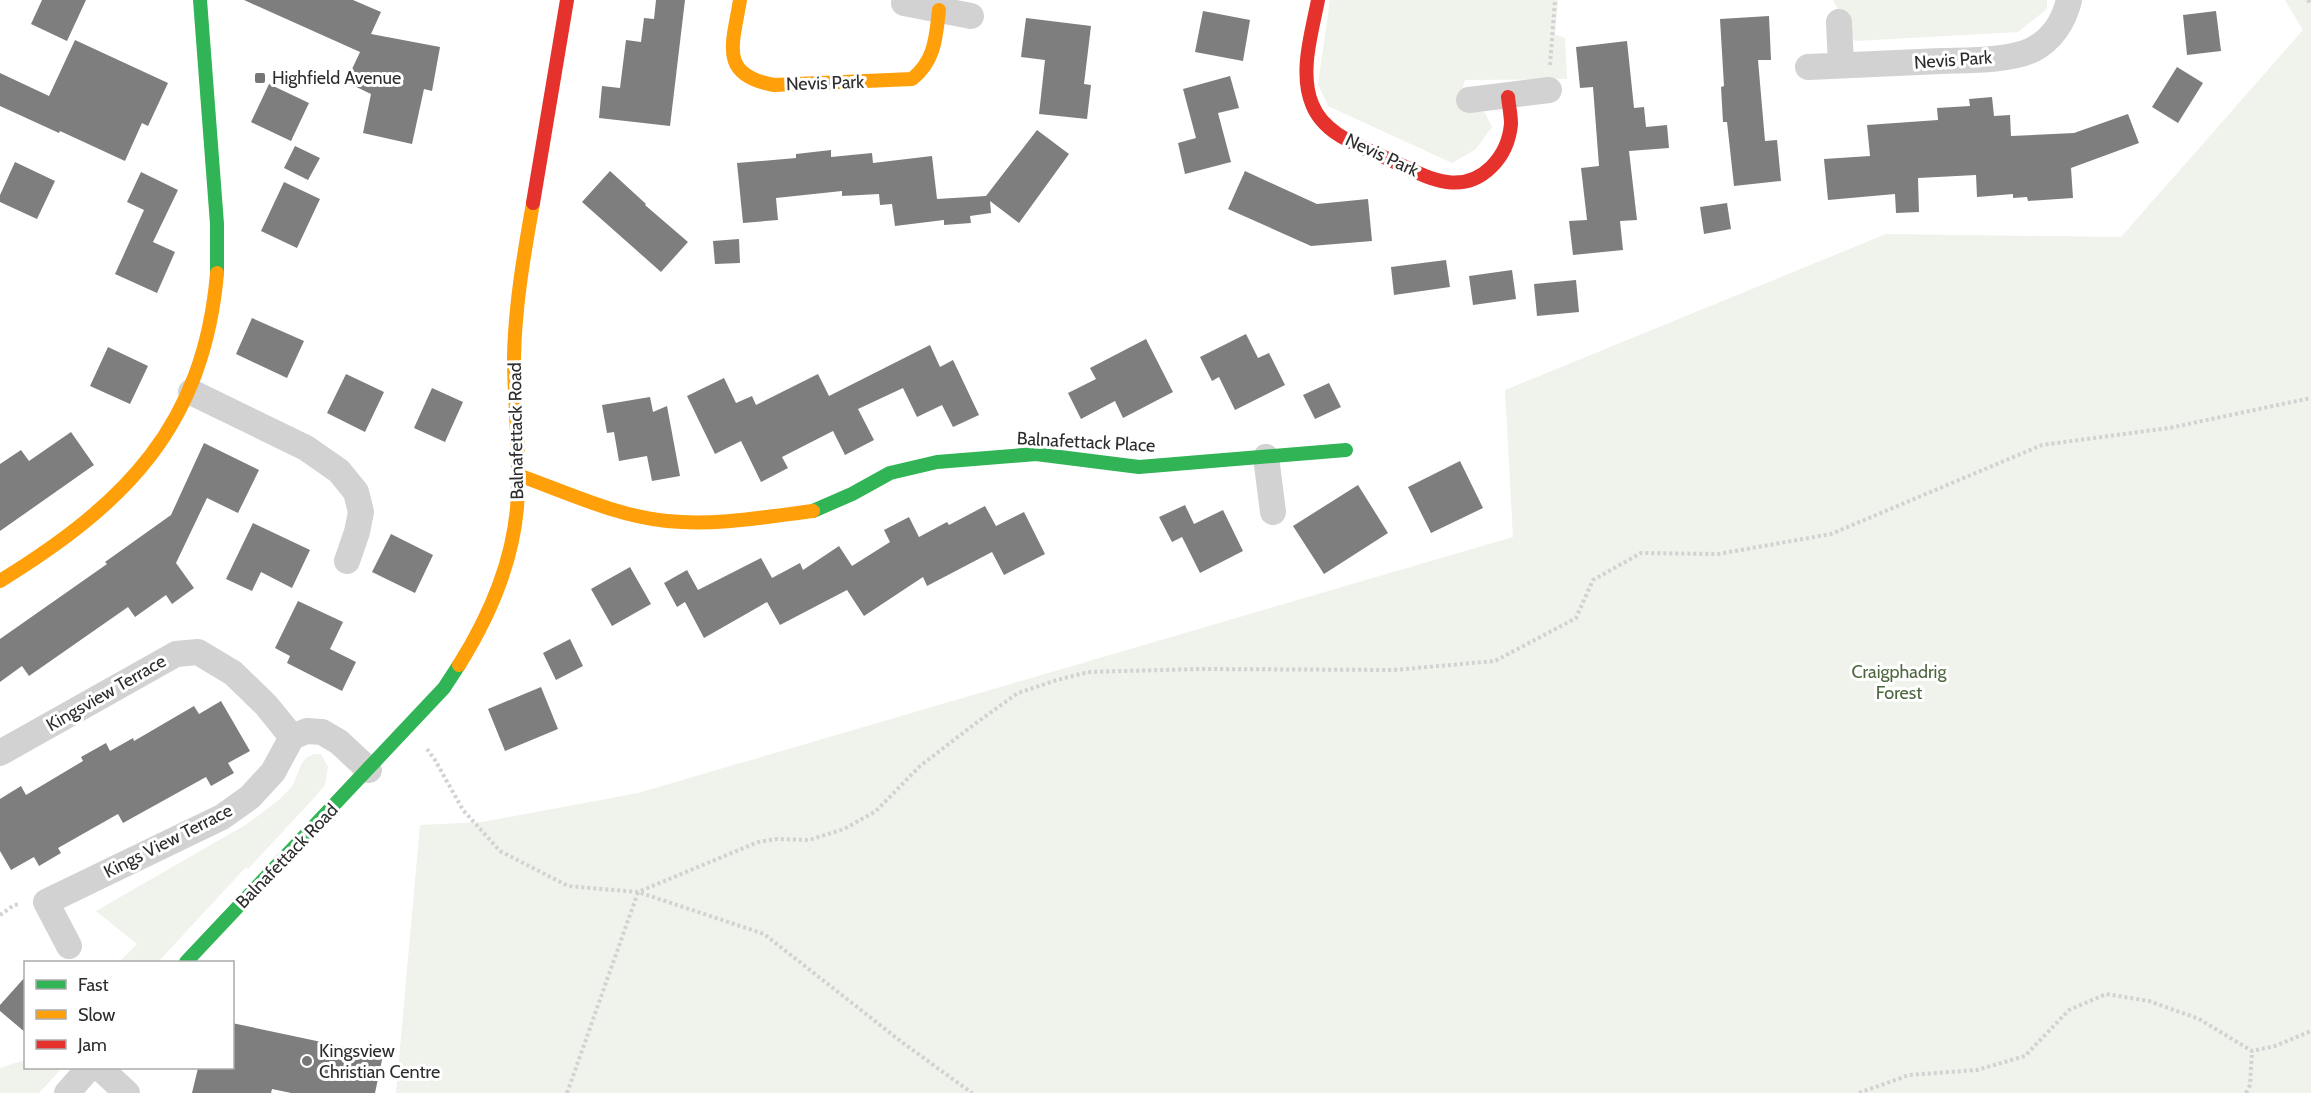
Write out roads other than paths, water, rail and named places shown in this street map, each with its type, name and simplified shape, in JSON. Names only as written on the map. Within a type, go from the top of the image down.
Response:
[{"type":"street","points":[[0,581],[75,531],[130,482],[152,457],[191,392],[202,361],[216,296],[218,230],[202,51],[200,0]]},
{"type":"street","name":"Balnafettack Road","points":[[188,961],[409,728],[444,688],[469,653],[485,624],[497,593],[517,511],[519,434],[514,336],[518,290],[567,0]]},
{"type":"street","name":"Nevis Park","points":[[741,0],[733,64],[741,76],[748,80],[756,84],[774,86],[912,79],[924,71],[932,59],[939,10]]},
{"type":"street","name":"Nevis Park","points":[[1318,0],[1306,82],[1311,105],[1324,124],[1344,139],[1431,178],[1454,183],[1475,179],[1491,169],[1505,150],[1511,126],[1508,96]]},
{"type":"street","name":"Nevis Park","points":[[1808,67],[1975,60],[2017,55],[2033,49],[2056,30],[2064,18],[2069,0]]},
{"type":"street","points":[[904,3],[971,16]]},
{"type":"street","points":[[1839,22],[1841,66]]},
{"type":"street","points":[[1469,100],[1549,90]]},
{"type":"street","points":[[191,392],[306,448],[339,471],[356,492],[361,512],[347,561]]},
{"type":"street","name":"Balnafettack Place","points":[[518,475],[626,513],[666,521],[714,522],[814,511],[890,473],[937,462],[1036,454],[1139,467],[1346,450]]},
{"type":"street","points":[[1266,457],[1273,512]]},
{"type":"street","name":"Kingsview Terrace","points":[[0,753],[176,654],[198,652],[233,673],[266,705],[292,737]]},
{"type":"street","points":[[292,737],[307,731],[322,732],[339,742],[369,770]]},
{"type":"street","name":"Kings View Terrace","points":[[69,946],[46,902],[222,816],[250,797],[273,772],[292,737]]},
{"type":"street","points":[[67,1093],[88,1069]]},
{"type":"street","points":[[101,1069],[127,1093]]},
{"type":"place","name":"Highfield Avenue","points":[[260,78]]},
{"type":"place","name":"Kingsview Christian Centre","points":[[307,1061]]},
{"type":"park label","name":"Craigphadrig Forest","points":[[1899,682]]}]
